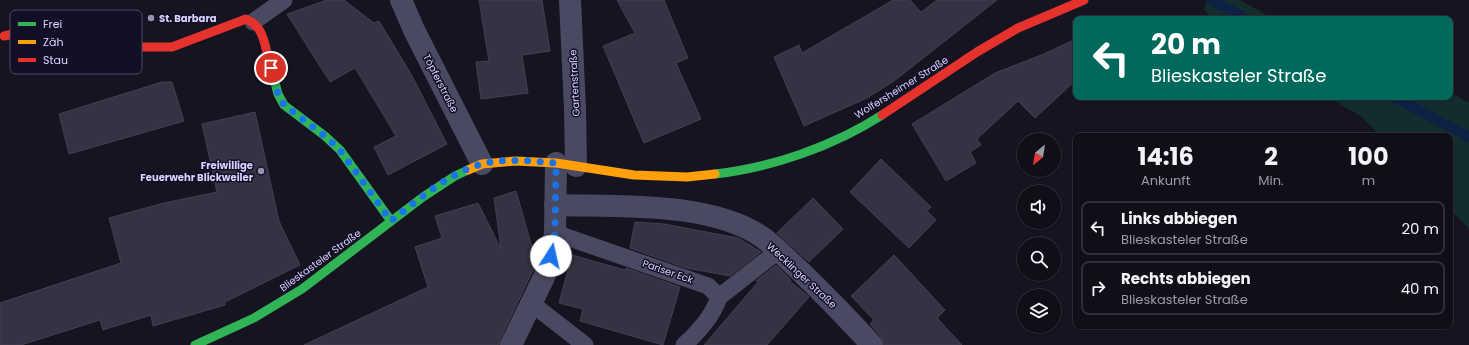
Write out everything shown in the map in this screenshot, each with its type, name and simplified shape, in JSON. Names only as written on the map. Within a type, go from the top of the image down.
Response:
[{"type":"street","name":"Töpferstraße","points":[[401,0],[414,30],[482,164]]},
{"type":"street","name":"Gartenstraße","points":[[566,164],[576,109],[570,0]]},
{"type":"street","name":"Wolfersheimer Straße","points":[[566,164],[634,175],[687,177],[735,172],[779,161],[834,141],[874,119],[976,52],[1018,28],[1084,0]]},
{"type":"street","points":[[142,47],[172,47],[246,19],[253,22],[260,29],[278,94],[284,105],[325,136],[340,150],[391,221]]},
{"type":"street","points":[[4,36],[10,35]]},
{"type":"street","name":"Blieskasteler Straße","points":[[196,345],[254,318],[302,290],[423,197],[455,176],[482,164],[515,161],[566,164]]},
{"type":"street","points":[[511,345],[545,275],[551,256],[555,233],[555,205],[566,164]]},
{"type":"street","name":"Wecklinger Straße","points":[[555,205],[660,208],[707,215],[739,225],[761,237],[778,251],[828,297],[872,345]]},
{"type":"lane","points":[[253,22],[284,0]]},
{"type":"lane","name":"Pariser Eck","points":[[555,233],[695,280],[708,286],[719,297]]},
{"type":"lane","points":[[684,345],[697,333],[715,309],[719,297],[778,251]]},
{"type":"lane","points":[[531,303],[585,345]]},
{"type":"green space","points":[[1207,0],[1240,0],[1269,16],[1210,16],[1204,9]]},
{"type":"green space","points":[[1453,94],[1469,103],[1469,229],[1453,212],[1453,133],[1377,133],[1362,117],[1333,100],[1453,100]]},
{"type":"building","points":[[327,0],[344,0],[374,23],[379,21],[411,74],[447,144],[388,175],[374,147],[396,136],[355,68],[330,82],[287,14]]},
{"type":"building","points":[[479,0],[542,0],[550,51],[522,55],[528,93],[481,99],[476,62],[489,61]]},
{"type":"building","points":[[617,0],[664,0],[688,58],[676,63],[701,119],[644,143],[603,46],[635,33]]},
{"type":"building","points":[[893,0],[910,0],[921,12],[937,0],[997,0],[894,81],[867,98],[804,126],[774,57],[799,45],[802,53]]},
{"type":"building","points":[[1073,40],[1073,83],[1035,118],[1018,101],[977,139],[981,145],[970,152],[976,163],[946,181],[912,124],[995,73],[1044,54]]},
{"type":"building","points":[[162,82],[172,82],[184,121],[69,154],[59,114]]},
{"type":"building","points":[[255,112],[279,221],[300,265],[225,302],[225,305],[153,326],[151,315],[103,330],[100,320],[21,345],[0,345],[0,303],[121,263],[109,218],[164,203],[217,192],[202,124]]},
{"type":"building","points":[[881,159],[931,207],[927,211],[936,220],[909,248],[850,192]]},
{"type":"building","points":[[516,191],[536,261],[499,345],[304,345],[428,287],[415,247],[442,238],[435,216],[478,203],[501,249],[494,198]]},
{"type":"building","points":[[813,198],[843,229],[809,262],[777,233]]},
{"type":"building","points":[[635,222],[664,224],[738,238],[761,252],[730,276],[686,268],[630,248]]},
{"type":"building","points":[[572,255],[625,270],[626,268],[680,287],[663,345],[580,321],[583,309],[559,303]]},
{"type":"building","points":[[894,255],[945,310],[937,318],[962,345],[884,345],[881,337],[870,324],[874,320],[851,296]]},
{"type":"building","points":[[776,265],[791,280],[790,281],[809,297],[767,345],[704,345],[759,281],[756,281]]},
{"type":"waterway","points":[[1211,0],[1241,16]]},
{"type":"waterway","points":[[1400,100],[1469,137]]},
{"type":"traffic: fast","points":[[269,60],[278,94],[284,105],[325,136],[340,150],[391,221]]},
{"type":"traffic: fast","points":[[715,174],[758,167],[802,154],[844,136],[882,115]]},
{"type":"traffic: fast","points":[[195,345],[254,318],[302,289],[423,197],[455,176],[468,170]]},
{"type":"traffic: slow","points":[[468,170],[482,164],[515,161],[556,163],[634,175],[687,177],[715,174]]},
{"type":"traffic: jam","points":[[882,115],[977,52],[1018,28],[1084,0]]},
{"type":"traffic: jam","points":[[142,47],[172,47],[246,19],[252,22],[260,31],[269,60]]},
{"type":"traffic: jam","points":[[4,36],[10,35]]},
{"type":"place","name":"St. Barbara","points":[[151,18]]},
{"type":"place","name":"Freiwillige Feuerwehr Blickweiler","points":[[261,171]]},
{"type":"route","points":[[271,68],[278,94],[284,105],[325,136],[340,150],[391,221],[423,197],[455,176],[482,164],[515,161],[556,163],[555,233],[551,256]]}]
